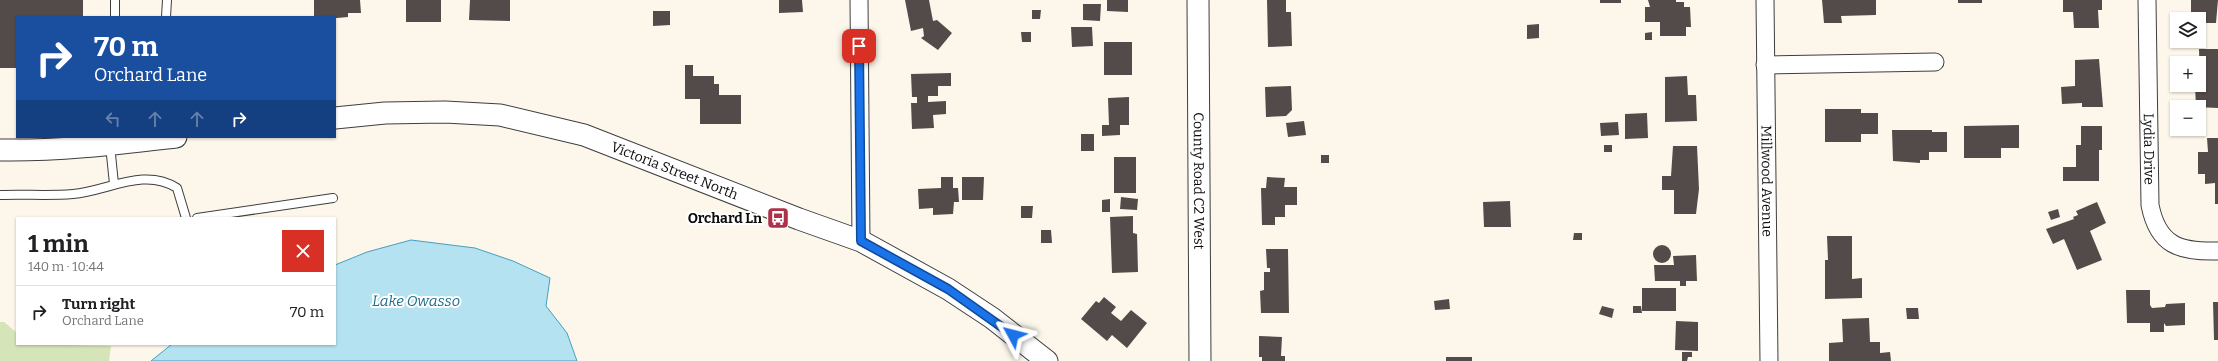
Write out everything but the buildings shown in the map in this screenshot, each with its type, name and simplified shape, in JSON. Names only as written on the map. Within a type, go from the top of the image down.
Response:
[{"type":"street","points":[[859,0],[861,241]]},
{"type":"street","name":"County Road C2 West","points":[[1198,0],[1200,361]]},
{"type":"street","name":"Millwood Avenue","points":[[1765,0],[1769,361]]},
{"type":"street","name":"Lydia Drive","points":[[2147,0],[2150,205],[2153,221],[2161,234],[2172,244],[2185,250],[2218,251]]},
{"type":"street","points":[[1765,65],[1935,62]]},
{"type":"street","name":"Victoria Street North","points":[[336,118],[385,113],[445,112],[500,115],[584,135],[799,219],[861,241],[954,293],[992,318],[1047,361]]},
{"type":"street","points":[[0,150],[43,151],[110,145],[151,138]]},
{"type":"lane","points":[[115,0],[115,16]]},
{"type":"lane","points":[[166,16],[167,0]]},
{"type":"lane","points":[[110,145],[114,184]]},
{"type":"lane","points":[[0,195],[74,194],[130,180],[155,179],[168,183],[177,188],[186,217]]},
{"type":"lane","points":[[204,217],[333,198]]},
{"type":"green space","points":[[0,322],[4,322],[16,332],[16,345],[111,346],[109,361],[0,361]]},
{"type":"water","name":"Lake Owasso","points":[[411,240],[475,248],[513,261],[550,278],[546,306],[567,333],[577,361],[151,361],[171,345],[336,345],[336,265],[367,252]]},
{"type":"place","name":"Orchard Ln","points":[[778,218]]},
{"type":"route","points":[[859,46],[858,91],[861,241],[948,289],[992,318],[1013,335]]}]
